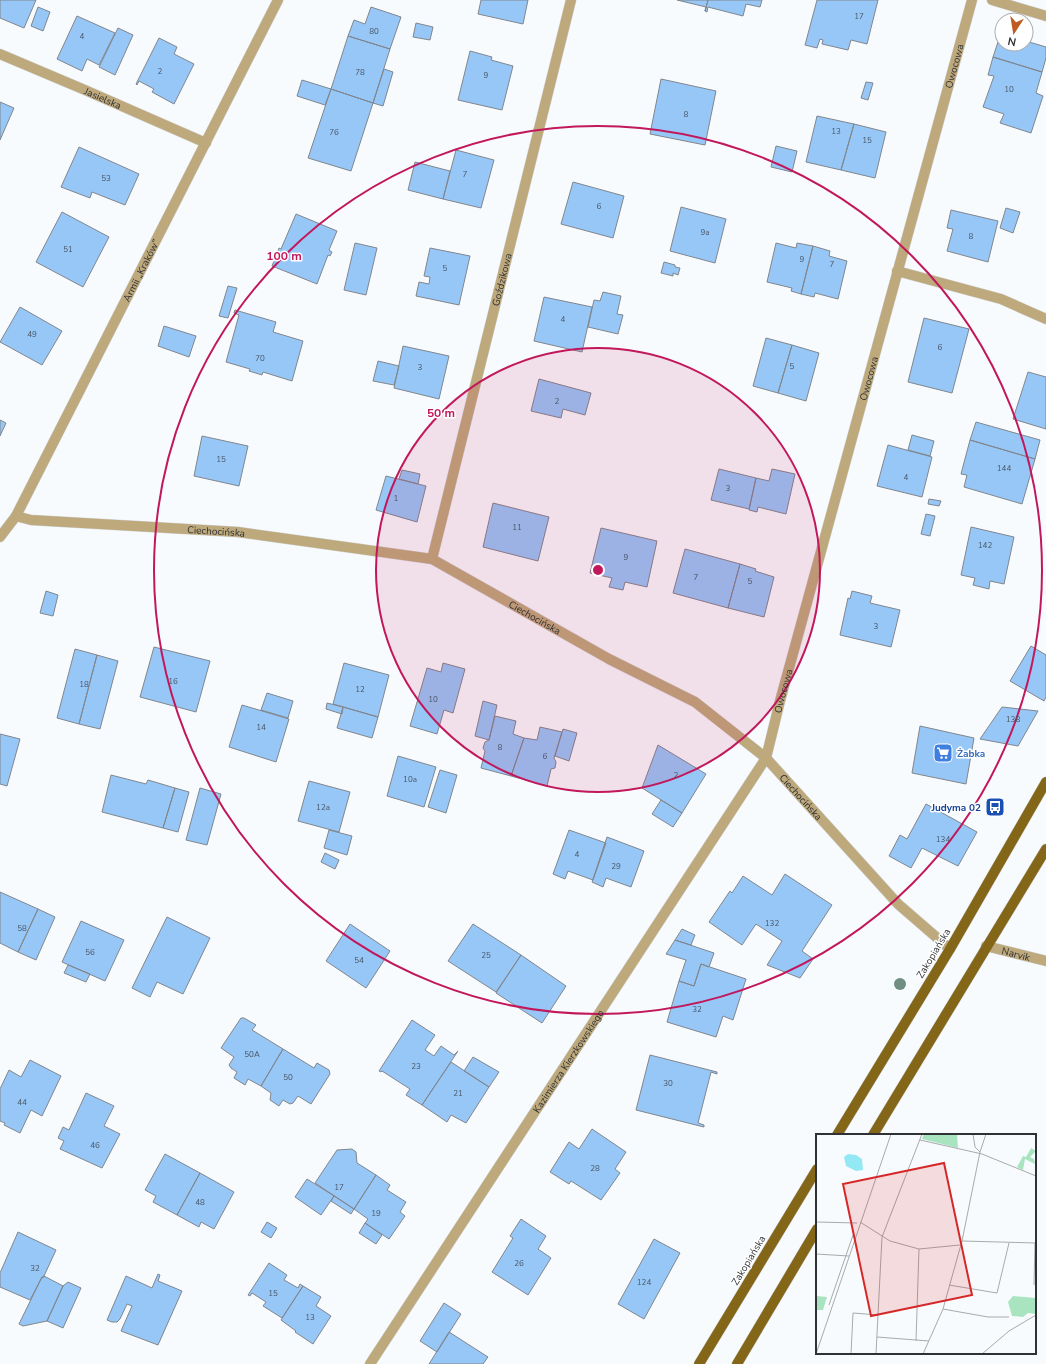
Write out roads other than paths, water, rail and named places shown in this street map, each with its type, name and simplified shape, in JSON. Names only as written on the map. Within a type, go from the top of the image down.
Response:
[{"type":"main road","name":"Zakopiańska","points":[[838,1134],[950,949],[1046,782]]},
{"type":"main road","points":[[874,1134],[1046,849]]},
{"type":"main road","name":"Zakopiańska","points":[[699,1364],[816,1171]]},
{"type":"main road","points":[[737,1364],[816,1231]]},
{"type":"street","name":"Armii „Kraków”","points":[[0,537],[16,516],[278,0]]},
{"type":"street","name":"Goździkowa","points":[[432,559],[571,0]]},
{"type":"street","name":"Owocowa","points":[[766,758],[784,686],[972,0]]},
{"type":"street","points":[[992,0],[1046,16]]},
{"type":"street","name":"Jasielska","points":[[0,54],[206,143]]},
{"type":"street","points":[[897,271],[1001,299],[1046,319]]},
{"type":"street","name":"Ciechocińska","points":[[16,516],[31,520],[238,532],[432,559],[610,659],[695,702],[766,758],[898,904],[950,949]]},
{"type":"street","name":"Kazimierza Kierzkowskiego","points":[[370,1364],[766,758]]},
{"type":"street","name":"Narvik","points":[[986,946],[1046,961]]},
{"type":"place","name":"Żabka","points":[[943,753]]},
{"type":"place","name":"Judyma 02","points":[[995,807]]}]
